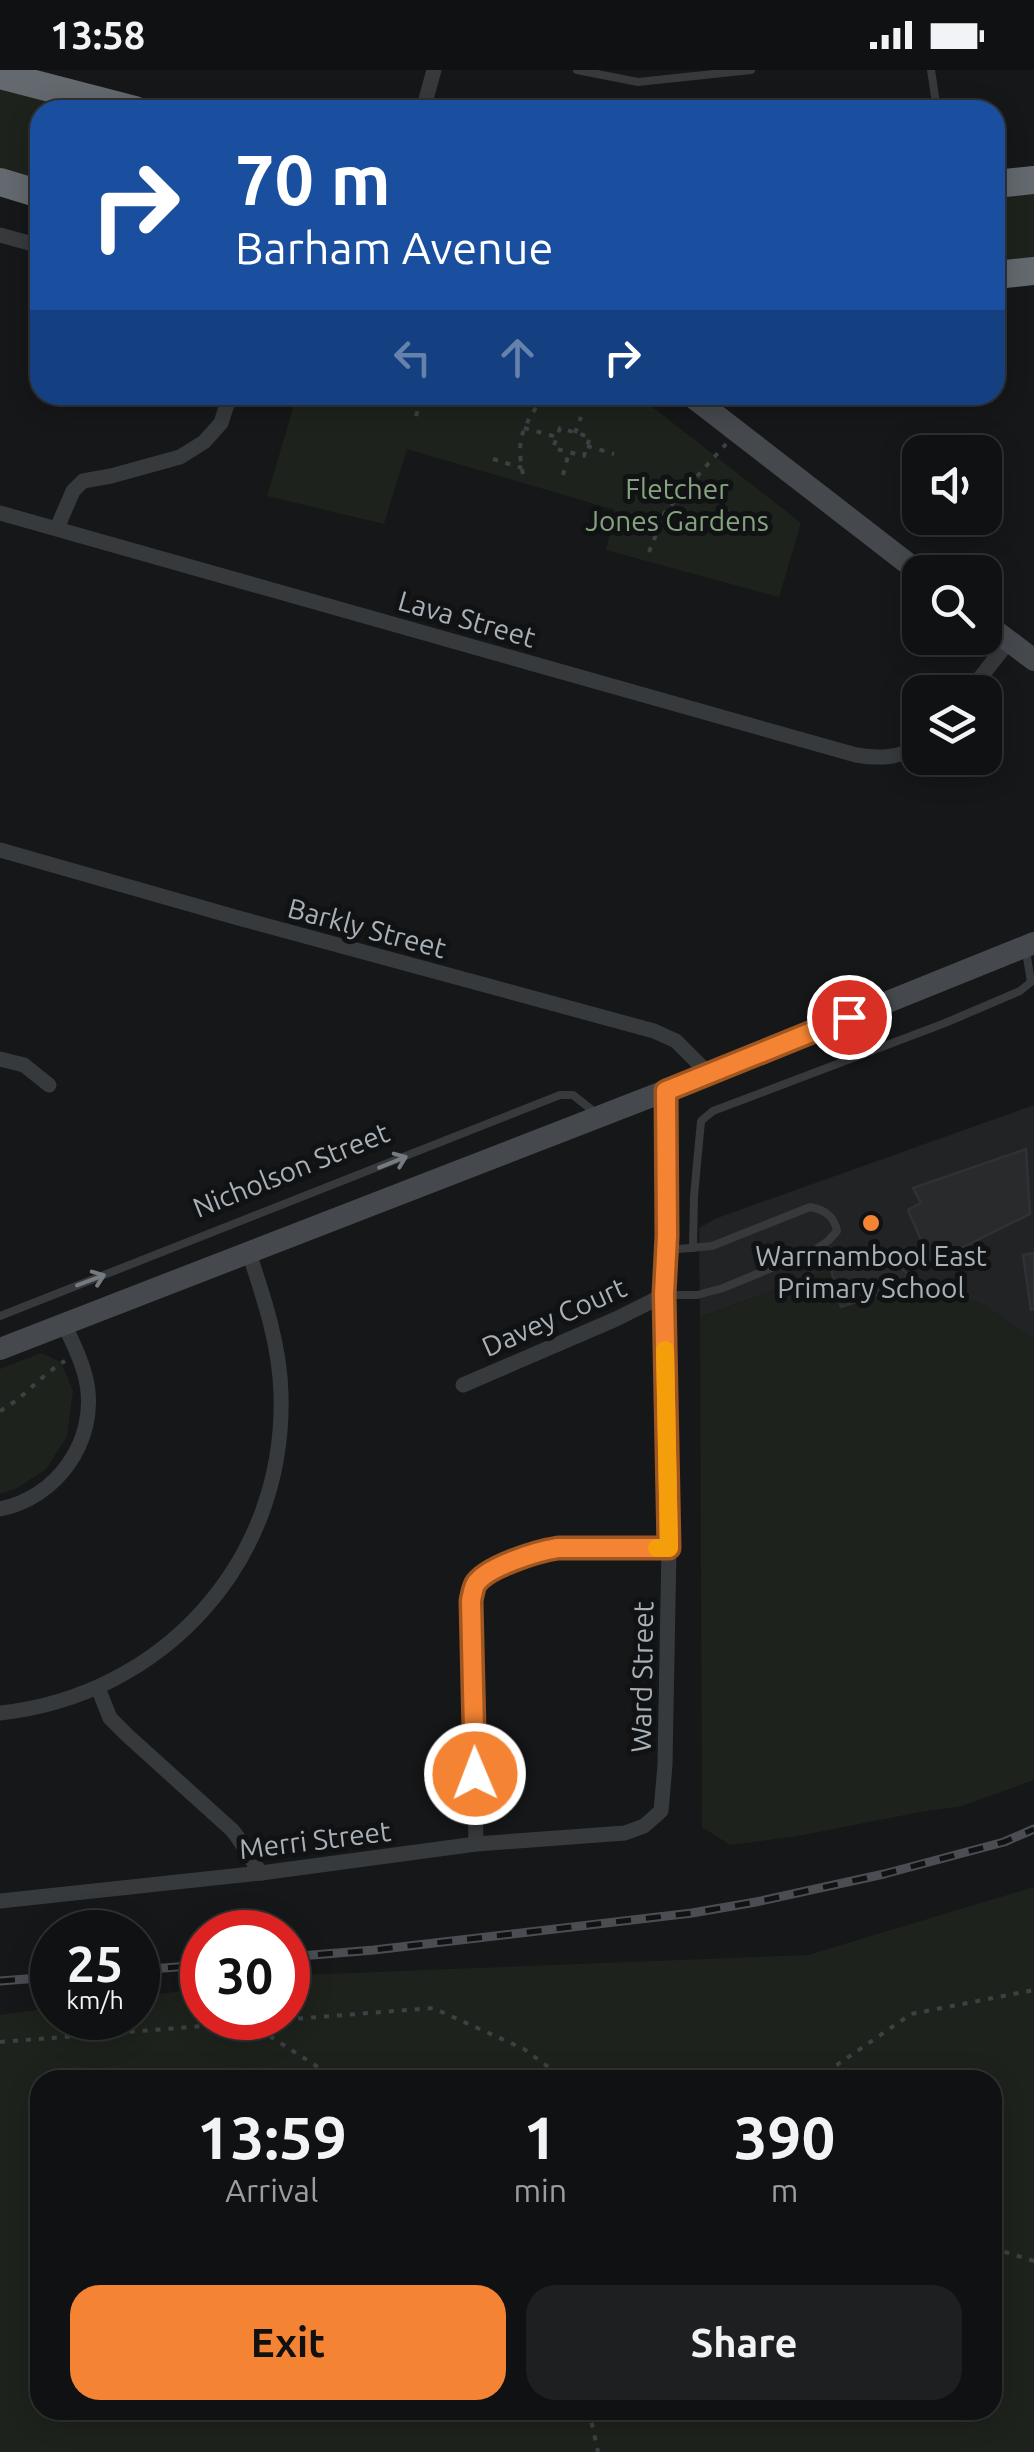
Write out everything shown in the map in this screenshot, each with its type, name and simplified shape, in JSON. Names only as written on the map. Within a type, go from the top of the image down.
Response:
[{"type":"highway","points":[[0,75],[96,100]]},
{"type":"highway","points":[[1005,183],[1034,180]]},
{"type":"highway","points":[[0,182],[30,191]]},
{"type":"highway","points":[[1005,274],[1034,271]]},
{"type":"street","points":[[426,100],[434,70]]},
{"type":"street","points":[[0,235],[30,243]]},
{"type":"street","points":[[57,528],[72,491],[84,481],[180,457],[204,442],[221,423],[227,405]]},
{"type":"street","points":[[702,405],[902,560]]},
{"type":"street","name":"Lava Street","points":[[0,513],[856,755],[883,758],[902,754]]},
{"type":"street","points":[[1002,636],[1034,660]]},
{"type":"street","points":[[983,675],[1009,642]]},
{"type":"street","name":"Barkly Street","points":[[0,850],[654,1031],[676,1041],[709,1074]]},
{"type":"street","points":[[0,1349],[666,1091],[1029,944]]},
{"type":"street","points":[[0,1060],[24,1065],[49,1086]]},
{"type":"street","name":"Ward Street","points":[[636,1830],[662,1811],[664,1794],[669,1548],[664,1294],[666,1091]]},
{"type":"street","points":[[0,1712],[48,1705],[98,1688],[149,1660],[202,1613],[238,1563],[264,1506],[274,1470],[282,1393],[270,1322],[249,1252]]},
{"type":"street","name":"Davey Court","points":[[463,1385],[664,1294]]},
{"type":"street","points":[[0,1508],[40,1493],[64,1470],[82,1440],[88,1414],[86,1382],[64,1324]]},
{"type":"street","points":[[476,1844],[471,1601],[474,1585],[486,1574],[544,1550],[669,1548]]},
{"type":"street","points":[[98,1688],[110,1718],[232,1830],[260,1873]]},
{"type":"street","name":"Merri Street","points":[[0,1901],[260,1873],[476,1844],[636,1830]]},
{"type":"lane","points":[[578,70],[638,82],[751,70]]},
{"type":"lane","points":[[931,70],[936,100]]},
{"type":"lane","points":[[693,1248],[701,1121],[712,1111],[1020,991],[1030,982],[1029,944]]},
{"type":"lane","name":"Nicholson Street","points":[[0,1316],[560,1095],[573,1096],[600,1116]]},
{"type":"lane","points":[[664,1294],[697,1295],[723,1288],[816,1250],[836,1231],[835,1222],[823,1210],[810,1207],[712,1246],[667,1250]]},
{"type":"path","points":[[416,416],[418,405]]},
{"type":"path","points":[[492,459],[522,471],[518,452],[524,428],[538,405]]},
{"type":"path","points":[[576,433],[581,417]]},
{"type":"path","points":[[524,428],[556,437]]},
{"type":"path","points":[[560,428],[590,437],[584,456],[553,448],[556,437],[560,428]]},
{"type":"path","points":[[649,552],[665,512],[735,432]]},
{"type":"path","points":[[587,446],[614,454]]},
{"type":"path","points":[[564,475],[569,452]]},
{"type":"path","points":[[0,1410],[62,1362],[79,1358]]},
{"type":"path","points":[[829,2070],[910,2014],[1034,1990]]},
{"type":"path","points":[[310,2017],[433,2008],[524,2049],[552,2070]]},
{"type":"path","points":[[0,2042],[180,2027]]},
{"type":"path","points":[[276,2040],[322,2070]]},
{"type":"path","points":[[1002,2251],[1034,2261]]},
{"type":"path","points":[[590,2420],[598,2452]]},
{"type":"shaded area","name":"Warrnambool East Primary School","points":[[1034,1105],[1034,1340],[984,1305],[919,1284],[882,1251],[700,1317],[699,1228],[717,1218]]},
{"type":"green space","points":[[0,75],[96,100],[30,100],[30,189],[0,181]]},
{"type":"green space","points":[[1034,180],[1034,271],[1005,274],[1005,183]]},
{"type":"green space","name":"Fletcher Jones Gardens","points":[[294,405],[650,405],[801,523],[779,597],[606,550],[615,510],[407,449],[384,524],[267,496]]},
{"type":"green space","points":[[882,1251],[919,1284],[984,1305],[1034,1340],[1034,1780],[962,1806],[730,1845],[702,1827],[700,1317]]},
{"type":"green space","points":[[41,1353],[61,1362],[73,1391],[67,1436],[46,1469],[0,1494],[0,1369]]},
{"type":"green space","points":[[1034,1887],[1034,2452],[0,2452],[0,2015],[30,2011],[30,2040],[160,2040],[160,1994],[180,1991],[180,2040],[310,2040],[310,1975],[808,1955]]},
{"type":"building","points":[[1026,1149],[1030,1214],[931,1263],[908,1210],[921,1203],[913,1188]]},
{"type":"building","points":[[888,1252],[915,1283],[841,1307],[831,1269]]},
{"type":"building","points":[[1034,1253],[1034,1309],[1031,1310],[1023,1255]]},
{"type":"railway","points":[[310,1955],[692,1913],[756,1902],[884,1874],[1004,1842],[1034,1829]]},
{"type":"railway","points":[[160,1968],[180,1967]]},
{"type":"railway","points":[[0,1981],[30,1979]]},
{"type":"slow traffic","points":[[657,1548],[669,1548],[665,1350]]},
{"type":"place","name":"Warrnambool East Primary School","points":[[871,1223]]},
{"type":"route","points":[[475,1774],[471,1601],[474,1585],[486,1574],[544,1550],[669,1548],[664,1294],[666,1091],[849,1017]]}]
